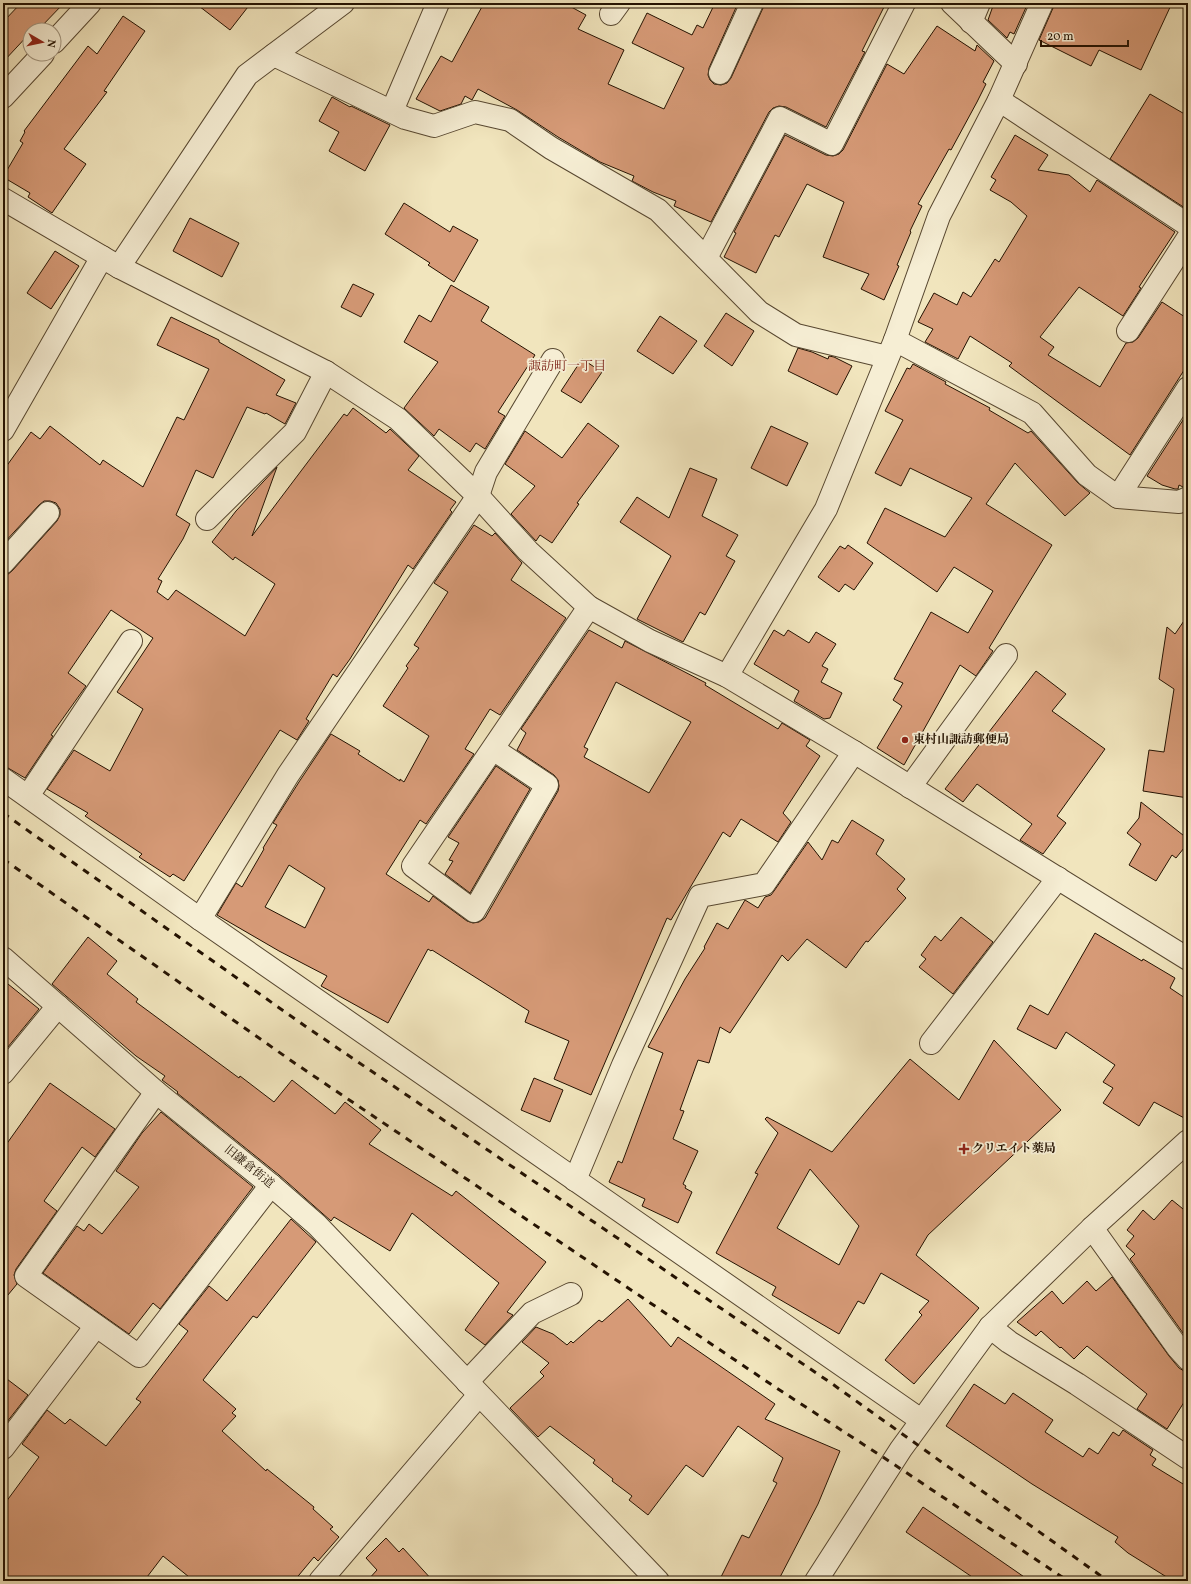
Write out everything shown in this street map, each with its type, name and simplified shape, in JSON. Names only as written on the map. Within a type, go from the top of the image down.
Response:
[{"type":"street","points":[[62,33],[90,3]]},
{"type":"street","points":[[3,430],[110,262],[247,75],[343,3]]},
{"type":"street","points":[[392,111],[438,3]]},
{"type":"street","points":[[720,73],[752,3]]},
{"type":"street","points":[[706,258],[780,118],[832,144],[904,3]]},
{"type":"street","points":[[952,3],[975,12],[1016,64]]},
{"type":"street","points":[[727,676],[826,509],[891,349],[939,216],[999,100],[1042,3]]},
{"type":"street","points":[[274,55],[405,118],[434,126],[475,112],[510,120],[551,148],[658,210],[759,312],[796,334],[891,349],[1032,413],[1087,475],[1118,497],[1178,502],[1188,498]]},
{"type":"street","points":[[3,97],[36,62]]},
{"type":"street","points":[[999,100],[1188,225]]},
{"type":"street","points":[[3,199],[110,262],[326,372],[398,419],[478,496],[528,551],[589,607],[650,641],[727,676],[854,752],[1188,959]]},
{"type":"street","points":[[1128,331],[1188,238]]},
{"type":"street","points":[[200,919],[288,775],[396,619],[478,496],[486,472],[553,360]]},
{"type":"street","points":[[207,519],[295,432],[326,372]]},
{"type":"street","points":[[1118,497],[1188,388]]},
{"type":"street","points":[[3,563],[48,513]]},
{"type":"street","points":[[493,749],[547,785],[474,911],[413,866],[589,607]]},
{"type":"street","points":[[28,796],[131,642]]},
{"type":"street","points":[[910,787],[1006,655]]},
{"type":"street","points":[[575,1180],[623,1065],[700,896],[764,884],[854,752]]},
{"type":"street","points":[[3,779],[200,919],[921,1420]]},
{"type":"street","points":[[931,1043],[1058,878]]},
{"type":"street","name":"旧鎌倉街道","points":[[3,958],[156,1092],[272,1185],[317,1225],[658,1581]]},
{"type":"street","points":[[3,1073],[58,1006]]},
{"type":"street","points":[[156,1092],[26,1276],[139,1356],[272,1185]]},
{"type":"street","points":[[816,1581],[901,1449],[990,1327],[1092,1228],[1188,1141]]},
{"type":"street","points":[[1092,1228],[1178,1348],[1188,1359]]},
{"type":"street","points":[[320,1581],[532,1313],[571,1294]]},
{"type":"street","points":[[3,1448],[96,1326]]},
{"type":"street","points":[[990,1327],[1009,1342],[1077,1384],[1188,1458]]},
{"type":"building","points":[[21,3],[64,3],[46,22],[22,22],[22,42],[3,62],[3,22]]},
{"type":"building","points":[[195,3],[251,3],[230,30]]},
{"type":"building","points":[[484,3],[564,3],[586,15],[578,29],[624,50],[608,84],[664,109],[684,68],[632,43],[647,13],[692,35],[697,25],[703,28],[715,3],[738,3],[709,68],[708,75],[710,80],[714,84],[721,85],[727,83],[731,78],[764,3],[886,3],[862,51],[865,52],[826,127],[786,107],[779,106],[773,108],[769,112],[711,222],[674,206],[676,201],[653,192],[632,181],[634,176],[600,162],[517,110],[478,89],[472,100],[465,96],[461,104],[440,111],[416,99],[441,56],[452,62]]},
{"type":"building","points":[[994,3],[1028,3],[1014,34],[1010,32],[1007,38],[988,20]]},
{"type":"building","points":[[1054,3],[1172,3],[1141,70],[1099,50],[1091,66],[1039,40]]},
{"type":"building","points":[[123,16],[145,31],[104,91],[107,92],[64,149],[86,164],[52,213],[28,197],[30,193],[3,177],[23,143],[20,141],[25,132],[24,131],[88,46],[97,54]]},
{"type":"building","points":[[937,26],[975,51],[977,45],[994,61],[983,82],[986,84],[977,102],[951,150],[949,149],[918,204],[922,206],[910,231],[911,232],[897,265],[899,266],[884,300],[861,289],[869,274],[823,257],[844,202],[807,184],[779,237],[775,235],[756,273],[724,257],[736,233],[734,232],[785,135],[826,155],[833,156],[839,154],[843,150],[887,64],[904,74]]},
{"type":"building","points":[[1150,94],[1188,116],[1188,210],[1110,159]]},
{"type":"building","points":[[332,97],[390,125],[365,171],[329,151],[339,132],[319,121]]},
{"type":"building","points":[[1015,135],[1048,155],[1038,170],[1069,175],[1090,192],[1097,180],[1175,232],[1139,287],[1141,288],[1123,316],[1079,287],[1040,337],[1054,347],[1048,355],[1100,387],[1126,343],[1133,342],[1138,338],[1162,302],[1188,319],[1188,364],[1130,455],[1009,366],[1012,363],[970,336],[958,359],[925,342],[933,329],[918,322],[934,293],[957,305],[963,292],[971,297],[995,259],[999,262],[1027,216],[1011,202],[990,190],[996,180],[991,177]]},
{"type":"building","points":[[404,203],[450,232],[453,226],[478,240],[454,282],[428,265],[430,263],[385,234]]},
{"type":"building","points":[[190,218],[239,243],[222,277],[173,251]]},
{"type":"building","points":[[55,251],[79,266],[51,309],[27,293]]},
{"type":"building","points":[[353,284],[374,294],[361,317],[341,307]]},
{"type":"building","points":[[451,285],[489,307],[481,321],[535,355],[498,412],[505,416],[485,449],[476,443],[470,452],[439,429],[434,436],[404,408],[438,362],[404,342],[419,315],[431,322]]},
{"type":"building","points":[[726,313],[754,331],[732,366],[704,346]]},
{"type":"building","points":[[660,316],[697,341],[673,374],[637,351]]},
{"type":"building","points":[[171,317],[219,340],[219,342],[285,380],[276,395],[296,403],[285,424],[266,413],[265,414],[247,407],[213,478],[196,470],[176,515],[190,524],[183,539],[158,579],[162,581],[157,592],[168,600],[176,590],[245,636],[275,584],[235,557],[233,560],[212,542],[236,511],[277,467],[252,536],[344,414],[347,416],[353,408],[386,433],[390,429],[419,456],[408,470],[456,502],[450,510],[452,512],[413,569],[408,565],[350,659],[337,677],[333,674],[306,719],[309,721],[297,740],[280,730],[184,881],[173,874],[170,877],[139,857],[142,854],[85,816],[88,813],[47,789],[74,750],[110,771],[143,709],[117,692],[153,638],[111,610],[68,673],[86,686],[51,735],[53,736],[25,778],[3,765],[3,575],[7,575],[12,571],[57,521],[60,515],[60,509],[56,503],[44,501],[3,544],[3,471],[31,432],[40,439],[50,426],[100,465],[103,460],[143,487],[177,417],[184,420],[209,369],[157,345]]},
{"type":"building","points":[[798,348],[828,359],[829,356],[834,357],[852,366],[837,395],[788,371]]},
{"type":"building","points":[[582,359],[602,372],[581,403],[561,391]]},
{"type":"building","points":[[913,364],[946,382],[945,384],[990,408],[989,410],[1028,433],[1031,431],[1078,483],[1090,493],[1065,516],[1015,463],[986,504],[1052,545],[989,648],[993,651],[976,676],[960,665],[904,765],[877,748],[902,706],[893,700],[903,683],[894,679],[931,612],[968,633],[993,591],[954,567],[937,592],[867,543],[885,508],[945,537],[972,498],[910,468],[901,486],[875,473],[903,420],[885,411],[907,368],[910,369]]},
{"type":"building","points":[[1185,417],[1188,419],[1188,486],[1183,487],[1179,485],[1178,489],[1175,489],[1162,485],[1147,476]]},
{"type":"building","points":[[588,423],[619,446],[577,503],[579,504],[552,543],[540,535],[536,541],[511,514],[535,486],[505,464],[525,431],[562,458]]},
{"type":"building","points":[[771,426],[808,443],[787,486],[751,468]]},
{"type":"building","points":[[690,468],[717,479],[702,516],[738,535],[726,556],[735,561],[705,615],[700,612],[683,642],[637,619],[671,556],[620,522],[637,497],[669,518]]},
{"type":"building","points":[[474,525],[492,536],[495,533],[522,563],[511,580],[566,618],[500,715],[490,709],[465,749],[474,754],[426,824],[420,820],[386,874],[429,902],[433,896],[467,921],[473,923],[479,922],[485,918],[558,791],[558,780],[554,775],[517,750],[526,733],[521,729],[589,630],[622,648],[625,641],[706,683],[705,685],[778,729],[782,723],[810,740],[806,746],[820,756],[783,813],[791,822],[778,842],[741,819],[730,837],[723,832],[671,920],[667,918],[591,1095],[554,1079],[569,1041],[525,1022],[529,1011],[432,950],[431,951],[428,949],[388,1023],[321,986],[327,976],[279,951],[217,915],[236,883],[242,887],[277,825],[273,823],[331,734],[360,751],[358,754],[400,781],[400,779],[404,782],[429,736],[383,706],[408,668],[406,666],[419,648],[414,645],[448,592],[434,583]],"holes":[[[616,682],[691,722],[649,793],[584,757],[588,749],[584,747]],[[289,865],[325,888],[305,928],[265,907]]]},
{"type":"building","points":[[848,545],[873,563],[854,590],[845,584],[839,592],[818,577],[840,546],[845,549]]},
{"type":"building","points":[[1188,615],[1188,798],[1143,791],[1149,750],[1164,752],[1174,689],[1159,679],[1167,627],[1175,634]]},
{"type":"building","points":[[774,630],[784,636],[788,630],[809,643],[816,632],[836,644],[822,666],[828,669],[821,682],[842,693],[830,718],[824,719],[794,701],[799,691],[754,664]]},
{"type":"building","points":[[1036,671],[1066,694],[1052,711],[1105,749],[1057,816],[1066,823],[1043,854],[1020,840],[1032,824],[977,784],[963,802],[945,789]]},
{"type":"building","points":[[496,766],[530,789],[470,893],[445,874],[453,861],[449,860],[459,843],[448,837]]},
{"type":"building","points":[[1141,802],[1188,839],[1188,843],[1176,858],[1172,855],[1156,881],[1129,865],[1141,844],[1127,833],[1139,818]]},
{"type":"building","points":[[852,820],[884,840],[876,854],[905,879],[897,889],[906,898],[868,942],[866,941],[846,968],[807,939],[788,961],[782,955],[730,1033],[720,1027],[709,1063],[698,1060],[680,1110],[684,1111],[673,1139],[698,1151],[683,1184],[686,1186],[685,1188],[692,1192],[678,1223],[642,1206],[645,1199],[609,1182],[618,1161],[622,1163],[663,1053],[648,1047],[685,979],[705,948],[704,947],[717,923],[728,929],[745,900],[758,908],[765,897],[771,895],[808,842],[822,860],[832,840],[838,843]]},
{"type":"building","points":[[961,917],[993,942],[953,994],[919,967],[926,959],[921,955],[935,936],[941,941]]},
{"type":"building","points":[[1095,933],[1142,961],[1143,959],[1175,978],[1170,988],[1188,1000],[1188,1120],[1154,1102],[1139,1126],[1103,1103],[1113,1088],[1103,1082],[1115,1065],[1066,1032],[1056,1049],[1017,1029],[1030,1005],[1048,1015]]},
{"type":"building","points":[[88,937],[117,961],[107,974],[138,999],[136,1002],[239,1078],[240,1076],[274,1102],[292,1080],[335,1114],[345,1102],[381,1130],[369,1144],[452,1196],[456,1191],[546,1262],[507,1312],[513,1315],[485,1345],[465,1330],[499,1283],[412,1213],[390,1251],[334,1217],[331,1221],[279,1175],[162,1080],[165,1076],[136,1056],[52,984]]},
{"type":"building","points":[[3,980],[39,1009],[3,1053]]},
{"type":"building","points":[[994,1040],[1061,1110],[928,1235],[916,1255],[979,1308],[914,1384],[885,1360],[922,1315],[919,1312],[929,1301],[881,1273],[864,1304],[858,1301],[839,1334],[772,1295],[776,1287],[716,1253],[758,1174],[755,1173],[778,1133],[765,1119],[767,1117],[832,1152],[910,1059],[959,1100]],"holes":[[[810,1169],[859,1226],[839,1265],[777,1228]]]},
{"type":"building","points":[[534,1078],[563,1090],[550,1122],[521,1110]]},
{"type":"building","points":[[50,1083],[115,1129],[95,1157],[82,1147],[44,1201],[57,1211],[16,1269],[14,1275],[17,1284],[3,1301],[3,1149]]},
{"type":"building","points":[[161,1112],[253,1187],[160,1309],[153,1303],[129,1334],[43,1273],[77,1226],[84,1231],[89,1224],[102,1234],[139,1187],[116,1171],[142,1133]]},
{"type":"building","points":[[1172,1200],[1188,1213],[1188,1340],[1130,1259],[1135,1254],[1126,1246],[1134,1236],[1127,1230],[1143,1210],[1154,1220]]},
{"type":"building","points":[[291,1219],[316,1242],[257,1318],[253,1316],[203,1380],[236,1409],[232,1413],[236,1416],[222,1431],[266,1471],[267,1469],[314,1507],[313,1509],[333,1527],[330,1529],[339,1537],[318,1561],[314,1557],[294,1581],[194,1581],[163,1556],[144,1581],[3,1581],[3,1506],[39,1457],[22,1444],[47,1410],[65,1424],[70,1419],[106,1446],[141,1402],[136,1399],[188,1331],[179,1324],[209,1286],[227,1301]]},
{"type":"building","points":[[1112,1277],[1169,1356],[1179,1368],[1184,1371],[1188,1371],[1188,1396],[1167,1429],[1137,1409],[1147,1394],[1087,1346],[1074,1359],[1041,1331],[1036,1336],[1017,1322],[1052,1291],[1063,1304],[1087,1281],[1096,1291]]},
{"type":"building","points":[[628,1299],[671,1347],[678,1337],[775,1404],[765,1419],[840,1451],[818,1504],[778,1581],[719,1581],[742,1535],[749,1538],[777,1483],[773,1481],[783,1458],[738,1426],[703,1477],[686,1465],[648,1515],[629,1500],[632,1496],[612,1481],[613,1479],[593,1463],[595,1460],[550,1426],[538,1437],[510,1408],[544,1376],[540,1372],[549,1363],[522,1342],[536,1327],[553,1334],[567,1345],[571,1341],[573,1343],[599,1320],[602,1322]]},
{"type":"building","points":[[3,1376],[28,1395],[3,1427]]},
{"type":"building","points":[[974,1384],[1005,1404],[1013,1393],[1053,1420],[1045,1432],[1083,1457],[1089,1448],[1098,1454],[1113,1432],[1119,1436],[1123,1430],[1153,1450],[1150,1455],[1156,1459],[1152,1465],[1188,1487],[1188,1581],[1173,1581],[1128,1553],[1115,1542],[1118,1537],[1032,1484],[946,1426]]},
{"type":"building","points":[[923,1507],[1030,1581],[978,1581],[906,1532]]},
{"type":"building","points":[[386,1538],[399,1552],[403,1548],[433,1581],[367,1581],[377,1570],[366,1558]]},
{"type":"railway","points":[[3,813],[305,1026],[831,1383],[1108,1581]]},
{"type":"railway","points":[[3,859],[296,1064],[775,1387],[892,1463],[1068,1581]]},
{"type":"place","name":"東村山諏訪郵便局","points":[[905,740]]},
{"type":"place","name":"クリエイト薬局","points":[[964,1149]]},
{"type":"district","name":"諏訪町一丁目","points":[[567,367]]}]
